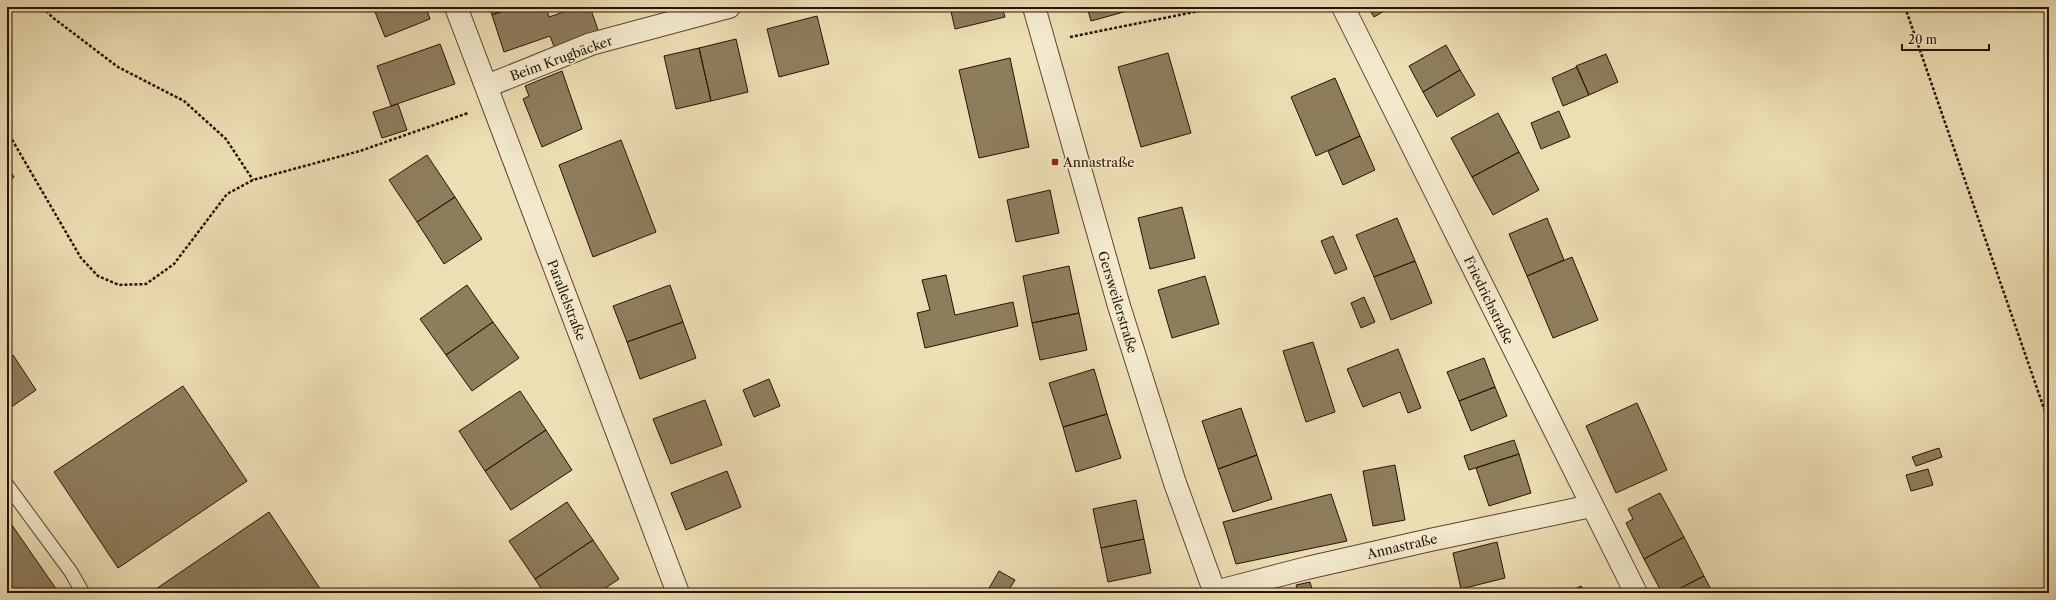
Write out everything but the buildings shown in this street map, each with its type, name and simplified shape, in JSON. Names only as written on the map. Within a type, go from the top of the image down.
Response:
[{"type":"street","name":"Parallelstraße","points":[[456,7],[678,593]]},
{"type":"street","name":"Beim Krugbäcker","points":[[490,95],[591,44],[729,7]]},
{"type":"street","name":"Gersweilerstraße","points":[[1034,7],[1119,306],[1175,483],[1215,593]]},
{"type":"street","name":"Friedrichstraße","points":[[1343,7],[1591,506],[1636,593]]},
{"type":"street","name":"Annastraße","points":[[1215,593],[1307,568],[1423,541],[1591,506]]},
{"type":"lane","points":[[7,485],[71,572],[83,593]]},
{"type":"path","points":[[43,7],[52,18],[118,67],[184,101],[226,139],[253,180]]},
{"type":"path","points":[[1066,38],[1219,7]]},
{"type":"path","points":[[1905,7],[2049,423]]},
{"type":"path","points":[[7,131],[81,258],[98,276],[119,285],[146,284],[174,264],[228,194],[253,180],[360,151],[490,95]]},
{"type":"place","name":"Annastraße","points":[[1055,162]]}]
